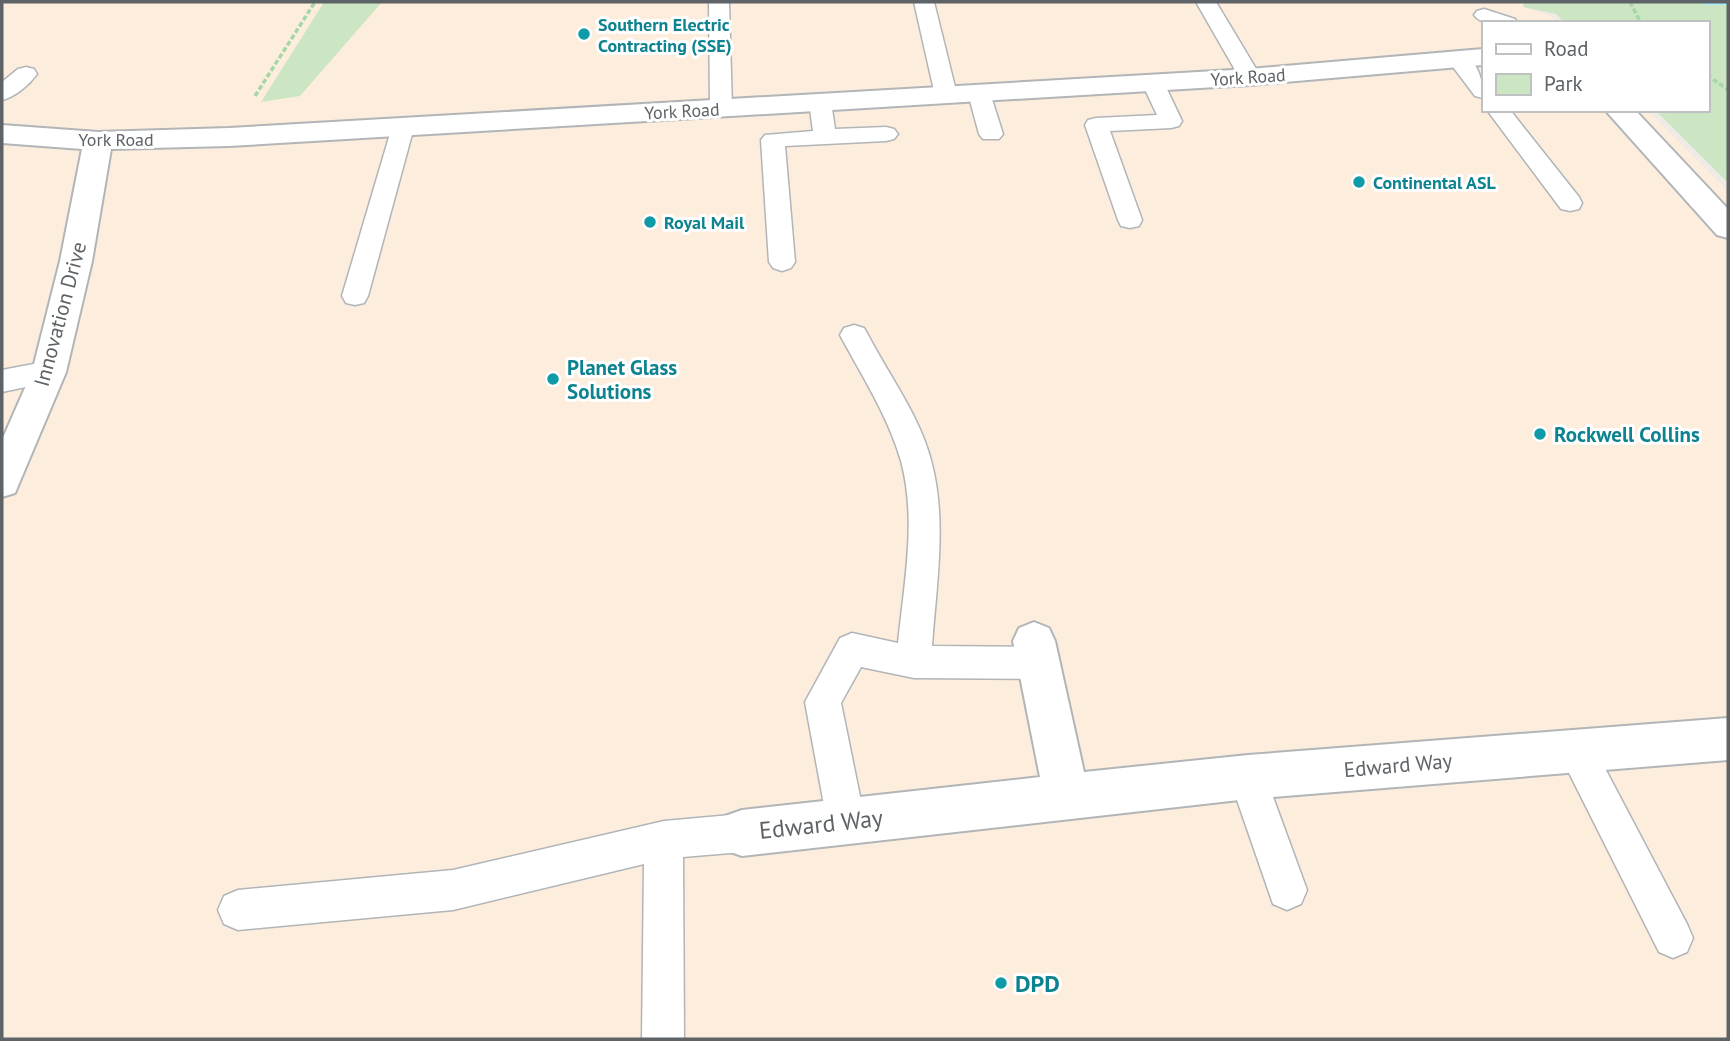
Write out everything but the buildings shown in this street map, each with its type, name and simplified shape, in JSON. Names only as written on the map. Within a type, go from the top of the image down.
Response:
[{"type":"street","name":"York Road","points":[[2,134],[99,141],[229,137],[1250,77],[1471,58]]},
{"type":"street","points":[[1621,112],[1728,228]]},
{"type":"street","name":"Innovation Drive","points":[[2,482],[49,373],[76,261],[99,141]]},
{"type":"street","points":[[1037,652],[1067,797]]},
{"type":"street","name":"Edward Way","points":[[742,833],[1248,777],[1728,739]]},
{"type":"lane","points":[[719,2],[721,108]]},
{"type":"lane","points":[[924,2],[946,95]]},
{"type":"lane","points":[[1206,2],[1250,77]]},
{"type":"lane","points":[[1484,15],[1502,21]]},
{"type":"lane","points":[[1471,58],[1482,88]]},
{"type":"lane","points":[[2,93],[26,74]]},
{"type":"lane","points":[[1130,220],[1096,125],[1171,121],[1153,83]]},
{"type":"lane","points":[[979,93],[991,134]]},
{"type":"lane","points":[[820,102],[825,137]]},
{"type":"lane","points":[[1500,112],[1570,203]]},
{"type":"lane","points":[[355,296],[403,127]]},
{"type":"lane","points":[[782,261],[772,141],[886,134]]},
{"type":"lane","points":[[854,335],[910,440],[920,477],[924,518],[914,662]]},
{"type":"lane","points":[[2,381],[49,373]]},
{"type":"lane","points":[[846,821],[823,702],[852,649],[914,662],[1037,652]]},
{"type":"lane","points":[[1576,751],[1673,938]]},
{"type":"lane","points":[[1248,777],[1287,890]]},
{"type":"lane","points":[[238,910],[453,890],[664,840],[742,833]]},
{"type":"lane","points":[[663,1039],[664,840]]},
{"type":"path","points":[[229,137],[315,2]]},
{"type":"path","points":[[1630,2],[1640,21]]},
{"type":"path","points":[[1709,76],[1728,90]]},
{"type":"shaded area","points":[[2,2],[1524,2],[1524,7],[1551,16],[1556,21],[1482,21],[1482,112],[1649,112],[1728,191],[1728,1039],[2,1039]]},
{"type":"green space","points":[[324,2],[382,2],[300,96],[261,102]]},
{"type":"green space","points":[[1524,2],[1728,2],[1728,183],[1657,112],[1709,112],[1709,21],[1563,21],[1556,14],[1523,7]]},
{"type":"waterway","points":[[1705,2],[1727,2]]},
{"type":"place","name":"Southern Electric Contracting (SSE)","points":[[584,34]]},
{"type":"place","name":"Continental ASL","points":[[1359,182]]},
{"type":"place","name":"Royal Mail","points":[[650,222]]},
{"type":"place","name":"Planet Glass Solutions","points":[[553,379]]},
{"type":"place","name":"Rockwell Collins","points":[[1540,434]]},
{"type":"place","name":"DPD","points":[[1001,983]]}]
